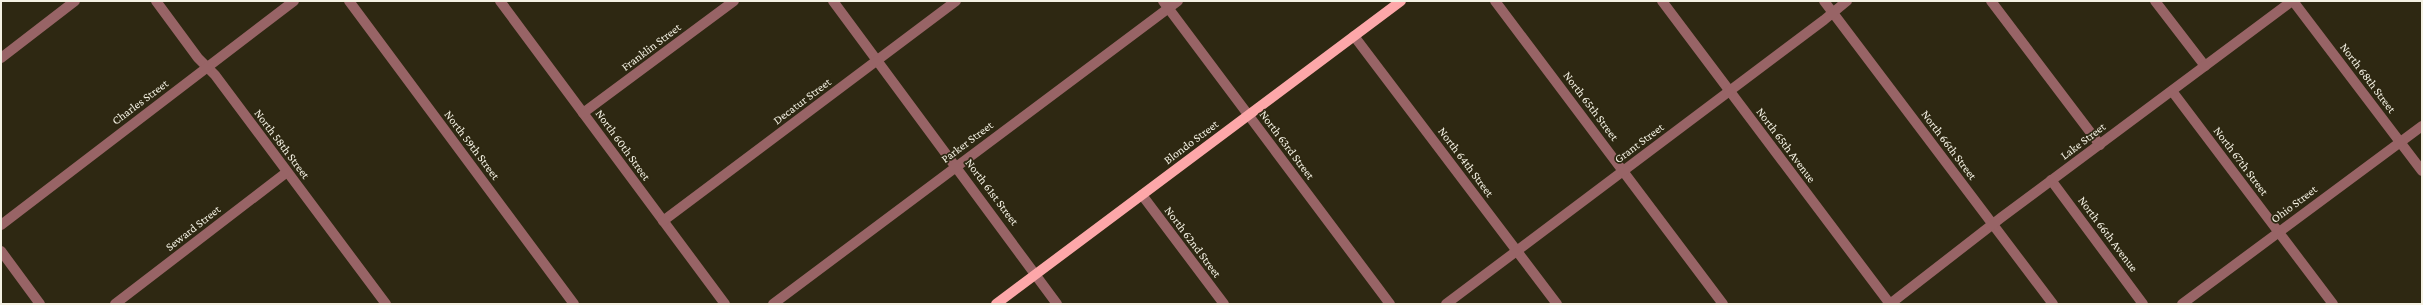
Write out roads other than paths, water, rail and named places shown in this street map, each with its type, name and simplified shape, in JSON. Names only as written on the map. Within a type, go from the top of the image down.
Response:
[{"type":"main road","name":"Blondo Street","points":[[996,304],[1401,1]]},
{"type":"street","points":[[1,58],[75,1]]},
{"type":"street","name":"North 58th Street","points":[[156,1],[386,304]]},
{"type":"street","name":"Charles Street","points":[[1,225],[294,1]]},
{"type":"street","name":"North 59th Street","points":[[349,1],[574,304]]},
{"type":"street","name":"Franklin Street","points":[[584,113],[734,1]]},
{"type":"street","name":"North 61st Street","points":[[833,1],[1058,304]]},
{"type":"street","name":"Decatur Street","points":[[663,221],[956,1]]},
{"type":"street","name":"Parker Street","points":[[773,304],[957,166],[1165,5],[1178,1]]},
{"type":"street","name":"North 65th Street","points":[[1495,1],[1723,304]]},
{"type":"street","name":"North 65th Avenue","points":[[1662,1],[1890,304]]},
{"type":"street","name":"North 66th Street","points":[[1824,1],[2053,304]]},
{"type":"street","name":"Grant Street","points":[[1446,304],[1730,91],[1847,1]]},
{"type":"street","points":[[1991,1],[2100,145]]},
{"type":"street","points":[[2156,1],[2205,66]]},
{"type":"street","name":"Lake Street","points":[[1890,304],[2051,180],[2293,1]]},
{"type":"street","name":"North 68th Street","points":[[2293,1],[2422,171]]},
{"type":"street","name":"North 60th Street","points":[[505,3],[725,304]]},
{"type":"street","name":"North 63rd Street","points":[[1165,5],[1390,304]]},
{"type":"street","name":"North 64th Street","points":[[1354,36],[1557,304]]},
{"type":"street","name":"North 67th Street","points":[[2172,91],[2333,304]]},
{"type":"street","name":"Ohio Street","points":[[2182,304],[2422,126]]},
{"type":"street","name":"Seward Street","points":[[116,304],[287,172]]},
{"type":"street","name":"North 66th Avenue","points":[[2051,180],[2144,304]]},
{"type":"street","name":"North 62nd Street","points":[[1142,195],[1224,304]]},
{"type":"street","points":[[1,251],[40,304]]}]
